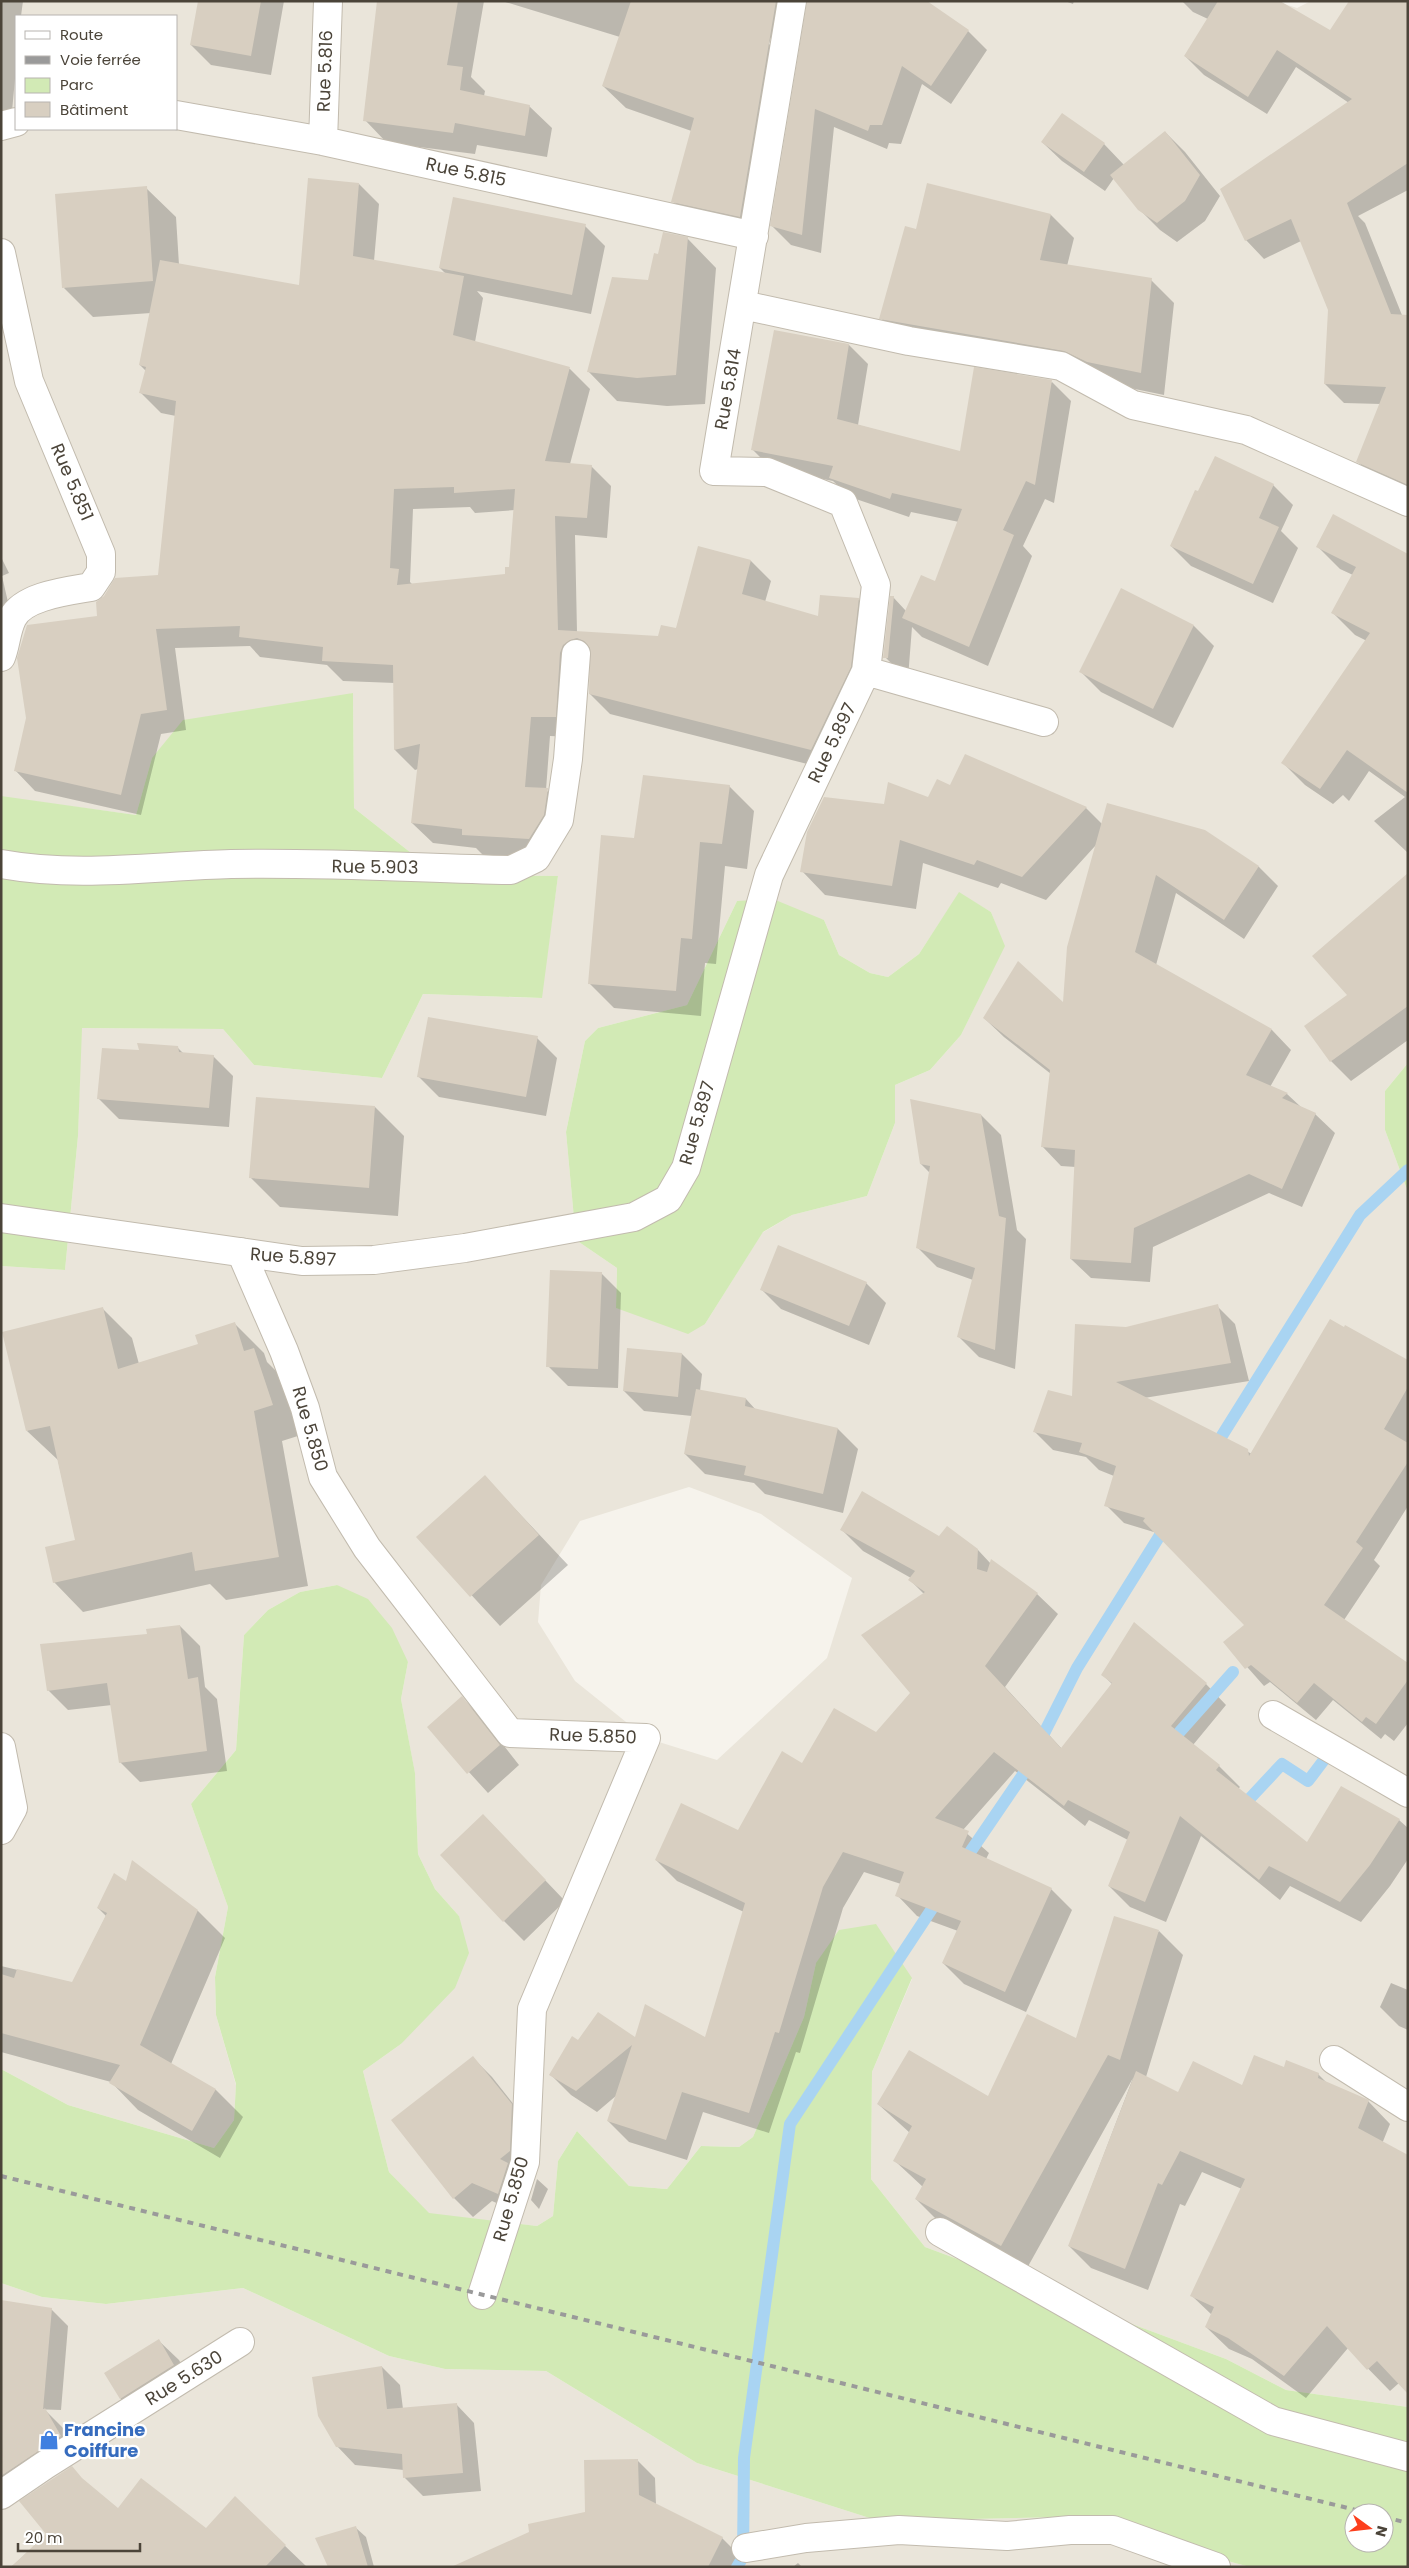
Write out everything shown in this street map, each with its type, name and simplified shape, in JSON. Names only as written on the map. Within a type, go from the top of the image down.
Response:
[{"type":"street","name":"Rue 5.816","points":[[323,141],[328,1]]},
{"type":"street","name":"Rue 5.814","points":[[792,1],[714,472],[766,472],[843,503],[876,585],[866,670]]},
{"type":"street","name":"Rue 5.815","points":[[178,116],[323,141],[754,236]]},
{"type":"street","points":[[1,126],[15,122]]},
{"type":"street","name":"Rue 5.851","points":[[1,253],[29,381],[101,554],[101,572],[91,587],[23,604],[12,618],[1,657]]},
{"type":"street","points":[[743,305],[909,341],[1061,366],[1133,405],[1246,430],[1408,502]]},
{"type":"street","name":"Rue 5.903","points":[[1,864],[26,868],[129,871],[232,864],[511,870],[536,858],[558,820],[568,760],[576,654]]},
{"type":"street","points":[[866,670],[1044,722]]},
{"type":"street","name":"Rue 5.897","points":[[1,1218],[302,1261],[383,1259],[465,1248],[634,1217],[668,1199],[686,1168],[769,874],[866,670]]},
{"type":"street","name":"Rue 5.850","points":[[241,1252],[284,1351],[306,1408],[323,1477],[367,1548],[510,1733],[646,1738],[532,2009],[525,2162],[482,2295]]},
{"type":"street","points":[[1273,1715],[1408,1792]]},
{"type":"street","points":[[1,1747],[13,1808],[1,1830]]},
{"type":"street","points":[[1334,2060],[1408,2106]]},
{"type":"street","points":[[940,2232],[1273,2421],[1408,2457]]},
{"type":"street","name":"Rue 5.630","points":[[1,2494],[240,2342]]},
{"type":"street","points":[[746,2548],[806,2538],[899,2530],[1007,2536],[1070,2530],[1113,2530],[1216,2567]]},
{"type":"shaded area","points":[[1,1],[1275,1],[1297,8],[1311,1],[1408,1],[1408,1063],[1385,1091],[1385,1130],[1408,1192],[1408,2407],[1286,2390],[1226,2359],[925,2247],[871,2179],[872,2072],[912,1979],[816,1963],[804,2017],[753,2137],[739,2147],[701,2146],[667,2189],[629,2186],[577,2131],[558,2161],[553,2216],[537,2226],[429,2214],[389,2172],[363,2071],[401,2044],[459,1916],[435,1889],[418,1854],[415,1774],[401,1699],[408,1662],[337,1585],[300,1592],[268,1610],[244,1635],[236,1750],[191,1804],[228,1907],[215,1977],[216,2015],[236,2085],[234,2120],[214,2148],[68,2105],[1,2069],[1,1266],[65,1270],[78,1136],[81,1028],[223,1029],[254,1065],[382,1078],[423,994],[541,998],[558,876],[439,875],[354,808],[353,693],[152,758],[136,815],[1,797]],"holes":[[[959,893],[991,912],[1004,946],[961,1035],[930,1070],[895,1085],[895,1123],[867,1196],[792,1215],[762,1233],[705,1324],[616,1308],[617,1268],[576,1240],[566,1132],[585,1041],[598,1028],[687,1005],[737,901],[824,920],[839,955],[870,973],[888,977],[919,954]],[[689,1487],[761,1514],[852,1578],[827,1658],[717,1760],[646,1738],[575,1681],[538,1622],[541,1585],[580,1521]]]},
{"type":"shaded area","points":[[1,2283],[42,2297],[106,2304],[243,2288],[389,2356],[445,2369],[546,2371],[697,2463],[879,2521],[1062,2517],[1250,2567],[1,2567]]},
{"type":"green space","points":[[353,693],[354,808],[439,875],[558,876],[542,998],[423,994],[382,1078],[254,1065],[223,1029],[82,1028],[78,1136],[65,1270],[1,1266],[1,796],[136,815],[152,758],[183,720]]},
{"type":"green space","points":[[959,892],[991,912],[1005,946],[961,1035],[930,1070],[895,1085],[895,1123],[867,1196],[792,1215],[763,1232],[705,1324],[688,1334],[616,1308],[617,1268],[576,1240],[566,1132],[585,1041],[598,1028],[687,1005],[737,901],[773,899],[824,920],[839,955],[870,973],[888,977],[919,954]]},
{"type":"green space","points":[[1408,1063],[1408,1192],[1385,1130],[1385,1091]]},
{"type":"green space","points":[[337,1585],[368,1599],[392,1628],[408,1662],[401,1699],[415,1773],[418,1854],[435,1889],[459,1916],[469,1953],[455,1988],[401,2044],[363,2071],[389,2172],[429,2213],[537,2226],[553,2216],[558,2161],[577,2131],[629,2186],[667,2189],[701,2146],[739,2147],[753,2137],[804,2017],[816,1963],[839,1930],[876,1924],[912,1978],[872,2072],[871,2179],[925,2247],[1226,2359],[1286,2390],[1408,2407],[1408,2567],[1250,2567],[1062,2517],[879,2521],[697,2463],[546,2371],[445,2369],[389,2356],[243,2288],[106,2304],[42,2297],[1,2283],[1,2069],[68,2105],[214,2148],[234,2120],[236,2084],[216,2015],[215,1977],[228,1907],[191,1804],[236,1750],[244,1635],[268,1610],[300,1592]]},
{"type":"building","points":[[198,1],[261,1],[251,56],[190,45]]},
{"type":"building","points":[[377,1],[458,1],[447,65],[463,67],[460,90],[530,105],[525,136],[455,123],[453,133],[363,121]]},
{"type":"building","points":[[631,1],[776,1],[740,217],[671,202],[694,118],[602,86]]},
{"type":"building","points":[[807,1],[927,1],[969,30],[931,86],[902,66],[882,125],[870,125],[868,131],[815,109],[802,235],[770,226]]},
{"type":"building","points":[[1218,1],[1280,1],[1330,30],[1349,1],[1408,1],[1408,163],[1347,203],[1391,314],[1408,315],[1408,485],[1356,462],[1386,387],[1324,384],[1328,310],[1291,219],[1245,241],[1220,189],[1352,99],[1277,50],[1248,97],[1184,56]]},
{"type":"building","points":[[1062,113],[1105,143],[1084,172],[1041,142]]},
{"type":"building","points":[[1165,131],[1200,175],[1185,201],[1157,223],[1138,210],[1110,175]]},
{"type":"building","points":[[308,178],[359,183],[353,256],[464,276],[453,335],[570,367],[545,461],[592,465],[587,518],[555,516],[558,630],[658,636],[661,625],[676,628],[698,546],[751,560],[742,594],[818,616],[820,595],[859,598],[851,667],[811,750],[589,694],[590,648],[584,641],[577,638],[563,645],[560,653],[556,717],[531,717],[525,787],[548,788],[544,815],[529,839],[462,835],[462,829],[411,823],[420,744],[394,750],[393,665],[322,661],[323,647],[239,637],[240,626],[156,629],[167,710],[141,714],[121,795],[14,771],[26,718],[17,658],[27,625],[97,616],[96,602],[104,596],[115,578],[158,575],[176,401],[139,393],[146,367],[139,365],[160,260],[299,285]],"holes":[[[454,487],[454,493],[515,489],[509,567],[505,567],[505,574],[397,585],[399,569],[390,568],[394,489]]]},
{"type":"building","points":[[927,183],[1051,214],[1040,260],[1152,278],[1141,373],[1087,362],[1064,351],[879,319],[905,226],[916,229]]},
{"type":"building","points":[[147,186],[153,281],[62,288],[55,194]]},
{"type":"building","points":[[453,197],[586,224],[572,295],[439,268]]},
{"type":"building","points":[[663,232],[688,237],[676,375],[637,378],[587,372],[612,277],[648,280],[654,253],[658,254]]},
{"type":"building","points":[[774,330],[849,344],[837,419],[960,451],[974,367],[1052,380],[1035,485],[1026,481],[1003,530],[1014,535],[969,647],[902,618],[921,575],[935,581],[962,509],[892,493],[890,499],[829,478],[833,466],[751,450]]},
{"type":"building","points":[[1215,456],[1274,484],[1259,518],[1279,527],[1253,584],[1170,546],[1195,490],[1198,491]]},
{"type":"building","points":[[1333,514],[1408,554],[1408,793],[1347,750],[1320,789],[1281,763],[1370,633],[1331,613],[1356,567],[1316,547]]},
{"type":"building","points":[[1121,588],[1194,625],[1153,709],[1079,672]]},
{"type":"building","points":[[890,596],[894,596],[888,658],[883,658]]},
{"type":"building","points":[[965,754],[1087,807],[1022,877],[977,860],[974,865],[900,840],[892,886],[800,872],[807,832],[824,797],[884,804],[888,782],[928,797],[937,779],[950,785]]},
{"type":"building","points":[[643,775],[730,785],[722,844],[700,842],[692,939],[681,938],[676,991],[588,984],[601,835],[634,838]]},
{"type":"building","points":[[1107,803],[1205,830],[1259,866],[1224,920],[1156,875],[1135,952],[1272,1029],[1246,1075],[1288,1093],[1282,1098],[1316,1113],[1282,1189],[1249,1174],[1134,1228],[1131,1263],[1070,1259],[1075,1150],[1041,1147],[1050,1070],[983,1018],[1018,961],[1063,1002],[1067,947]]},
{"type":"building","points":[[1408,873],[1408,1006],[1330,1062],[1304,1026],[1347,995],[1312,956]]},
{"type":"building","points":[[428,1017],[538,1036],[526,1097],[417,1077]]},
{"type":"building","points":[[137,1043],[178,1046],[179,1052],[214,1055],[209,1108],[97,1099],[102,1048],[139,1050]]},
{"type":"building","points":[[256,1097],[375,1106],[369,1188],[249,1178]]},
{"type":"building","points":[[910,1099],[981,1114],[999,1216],[1006,1218],[995,1350],[957,1337],[975,1268],[916,1248],[930,1166],[920,1164]]},
{"type":"building","points":[[778,1245],[867,1282],[849,1326],[760,1290]]},
{"type":"building","points":[[550,1270],[602,1272],[598,1369],[546,1367]]},
{"type":"building","points":[[1218,1304],[1231,1363],[1116,1382],[1248,1449],[1249,1456],[1330,1319],[1344,1327],[1345,1325],[1408,1360],[1408,1387],[1384,1429],[1408,1443],[1408,1462],[1356,1542],[1363,1548],[1324,1605],[1408,1663],[1408,1680],[1376,1724],[1366,1717],[1362,1722],[1314,1683],[1297,1703],[1251,1665],[1245,1669],[1223,1642],[1244,1625],[1143,1521],[1145,1518],[1104,1506],[1116,1466],[1079,1452],[1082,1443],[1033,1432],[1048,1390],[1072,1396],[1075,1324],[1126,1327]]},
{"type":"building","points":[[103,1307],[118,1369],[198,1344],[195,1335],[235,1322],[244,1351],[254,1348],[273,1405],[254,1411],[279,1557],[195,1571],[192,1552],[53,1583],[45,1547],[75,1540],[50,1426],[26,1431],[2,1332]]},
{"type":"building","points":[[627,1348],[682,1353],[678,1397],[623,1391]]},
{"type":"building","points":[[696,1389],[746,1398],[745,1406],[838,1428],[823,1494],[744,1475],[746,1466],[684,1454]]},
{"type":"building","points":[[485,1475],[539,1535],[470,1597],[416,1537]]},
{"type":"building","points":[[862,1491],[939,1536],[947,1526],[978,1549],[977,1569],[987,1572],[991,1559],[1038,1593],[985,1666],[1061,1748],[1112,1683],[1101,1675],[1134,1622],[1207,1683],[1171,1726],[1220,1765],[1216,1770],[1307,1842],[1341,1786],[1400,1819],[1370,1865],[1340,1902],[1269,1866],[1259,1880],[1180,1816],[1145,1902],[1108,1886],[1130,1832],[1068,1800],[1064,1806],[994,1752],[935,1818],[969,1831],[962,1847],[1052,1888],[1005,1992],[942,1963],[961,1921],[895,1896],[904,1872],[843,1852],[823,1887],[779,2033],[775,2032],[749,2113],[682,2092],[666,2140],[607,2121],[632,2045],[576,2091],[549,2075],[572,2036],[578,2040],[598,2012],[635,2037],[645,2004],[705,2037],[745,1903],[655,1860],[681,1803],[738,1830],[782,1751],[802,1763],[834,1708],[876,1732],[910,1693],[861,1635],[925,1592],[908,1580],[915,1571],[840,1530]]},
{"type":"building","points":[[180,1625],[188,1679],[198,1677],[207,1751],[119,1763],[107,1683],[47,1691],[40,1644],[147,1634],[146,1629]]},
{"type":"building","points":[[462,1696],[500,1745],[467,1774],[427,1727]]},
{"type":"building","points":[[483,1814],[546,1880],[503,1922],[440,1855]]},
{"type":"building","points":[[132,1860],[198,1910],[140,2045],[216,2089],[192,2131],[109,2083],[120,2065],[1,2033],[1,1974],[14,1978],[17,1969],[72,1982],[107,1913],[97,1908],[114,1873],[126,1881]]},
{"type":"building","points":[[1114,1916],[1159,1930],[1120,2060],[1108,2055],[1001,2246],[915,2199],[926,2179],[893,2161],[912,2126],[877,2104],[909,2050],[988,2096],[1027,2014],[1076,2038]]},
{"type":"building","points":[[1254,2055],[1284,2067],[1286,2060],[1319,2073],[1318,2078],[1369,2100],[1358,2128],[1408,2155],[1408,2394],[1377,2361],[1367,2370],[1327,2326],[1284,2376],[1228,2338],[1205,2327],[1214,2307],[1190,2296],[1245,2179],[1180,2151],[1162,2185],[1158,2183],[1125,2269],[1068,2246],[1136,2071],[1178,2092],[1193,2061],[1242,2085]]},
{"type":"building","points":[[473,2056],[512,2104],[510,2151],[500,2159],[508,2163],[498,2194],[472,2183],[453,2199],[391,2120]]},
{"type":"building","points":[[1,2300],[52,2308],[43,2410],[45,2408],[61,2436],[1,2476]]},
{"type":"building","points":[[159,2339],[174,2365],[120,2399],[104,2373]]},
{"type":"building","points":[[382,2366],[387,2409],[457,2403],[463,2473],[403,2478],[402,2454],[336,2447],[318,2416],[312,2377]]},
{"type":"building","points":[[638,2459],[639,2495],[723,2537],[708,2567],[451,2567],[529,2532],[528,2524],[585,2512],[584,2460]]},
{"type":"building","points":[[72,2466],[82,2478],[118,2508],[141,2478],[206,2528],[235,2496],[286,2545],[265,2567],[11,2567],[46,2534],[19,2501]]},
{"type":"building","points":[[356,2526],[368,2567],[328,2567],[315,2538]]},
{"type":"waterway","points":[[1213,1450],[1360,1215],[1408,1170]]},
{"type":"waterway","points":[[962,1864],[1024,1773],[1077,1668],[1167,1524]]},
{"type":"waterway","points":[[1168,1745],[1233,1672]]},
{"type":"waterway","points":[[1240,1809],[1282,1764],[1308,1781],[1333,1748]]},
{"type":"waterway","points":[[737,2567],[743,2557],[744,2458],[790,2124],[941,1895]]},
{"type":"railway","points":[[1,2176],[1344,2507]]},
{"type":"railway","points":[[1394,2520],[1408,2523]]},
{"type":"place","name":"Francine Coiffure","points":[[49,2440]]}]
